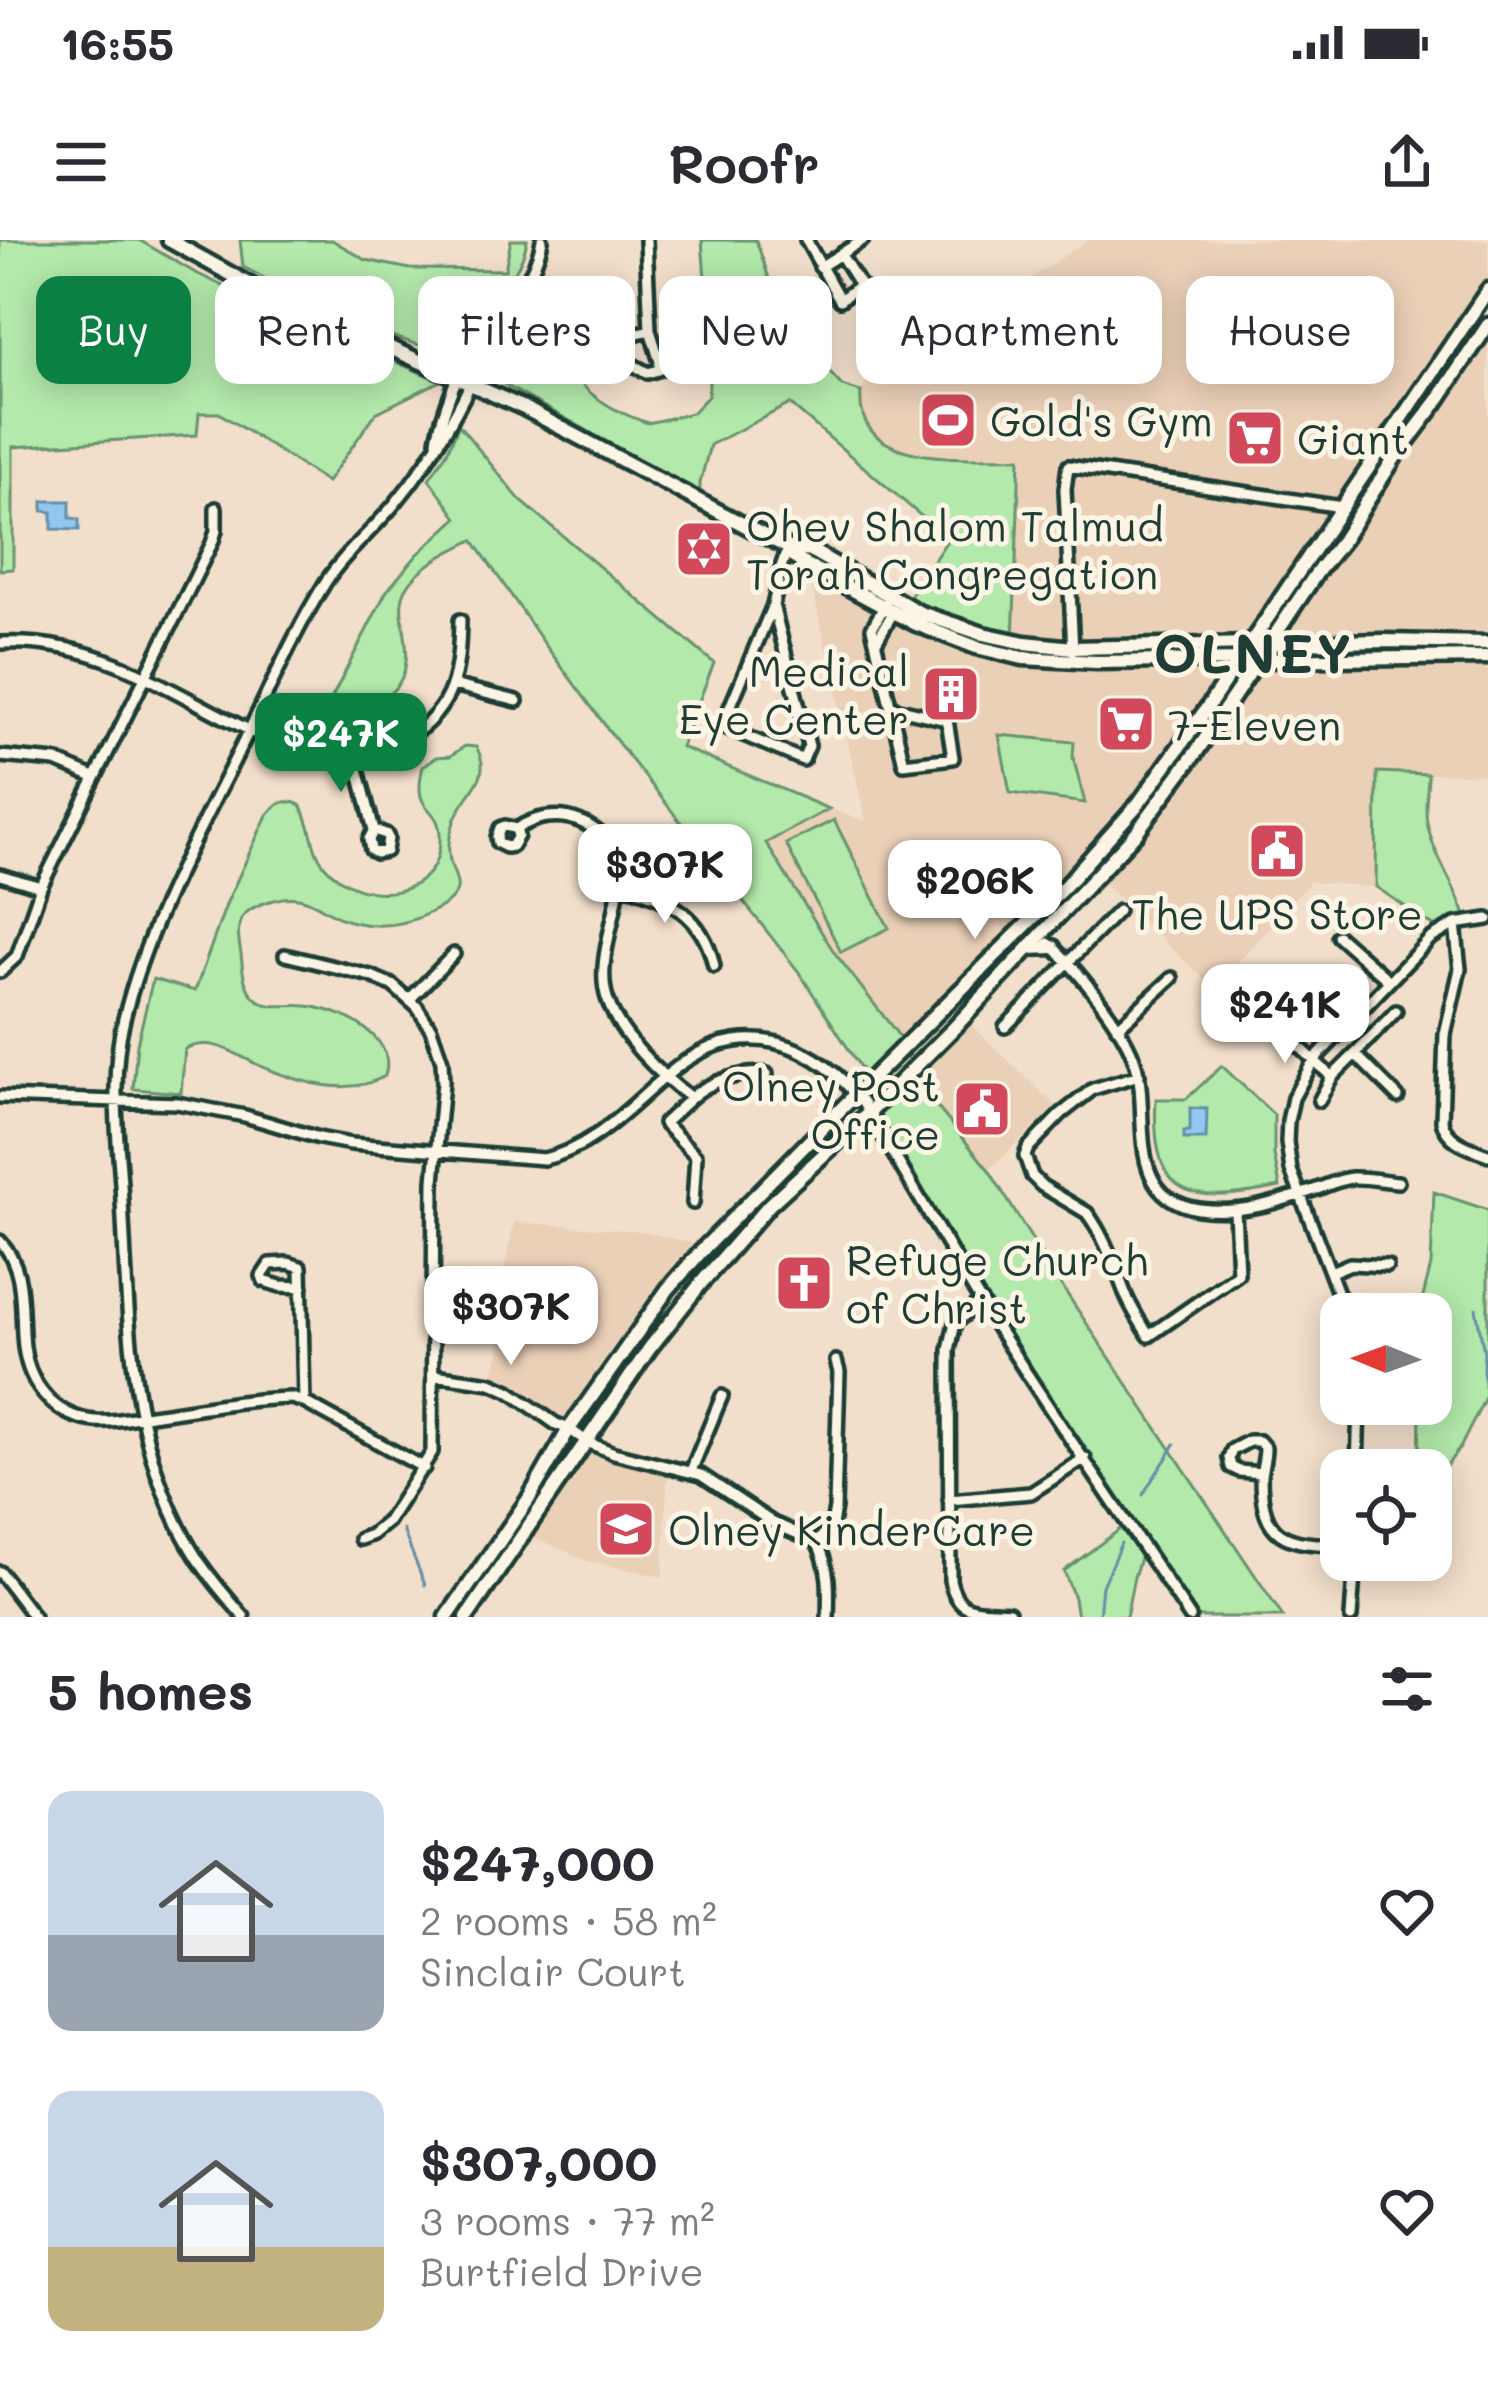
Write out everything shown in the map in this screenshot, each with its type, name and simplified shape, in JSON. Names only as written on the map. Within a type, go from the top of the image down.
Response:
[{"type":"main road","points":[[169,240],[252,286],[418,360]]},
{"type":"main road","points":[[447,1617],[668,1288],[1054,897],[1138,803],[1488,290]]},
{"type":"main road","points":[[467,1617],[650,1348],[702,1282],[770,1205],[954,1028],[1136,833],[1488,325]]},
{"type":"main road","points":[[472,384],[789,548],[801,562],[891,605],[983,634],[1072,655],[1197,661],[1488,657]]},
{"type":"main road","points":[[891,605],[916,624],[1023,658],[1270,642],[1488,643]]},
{"type":"main road","points":[[1294,606],[1290,632],[1309,642]]},
{"type":"main road","points":[[1197,661],[1214,674],[1213,698]]},
{"type":"main road","points":[[1022,903],[1036,905],[1054,897]]},
{"type":"main road","points":[[1028,948],[1061,954]]},
{"type":"street","points":[[529,276],[542,240]]},
{"type":"street","points":[[646,240],[650,330],[661,362],[652,373],[620,358],[612,349],[617,338],[650,330]]},
{"type":"street","points":[[806,240],[840,300],[860,285],[841,255]]},
{"type":"street","points":[[842,240],[852,248]]},
{"type":"street","points":[[820,266],[863,240]]},
{"type":"street","points":[[244,1617],[199,1562],[183,1534],[156,1473],[140,1417],[131,1354],[117,1100],[123,1021],[161,908],[325,583],[416,478],[462,384]]},
{"type":"street","points":[[1072,655],[1068,466],[1342,507]]},
{"type":"street","points":[[0,972],[17,956],[41,887],[212,543],[215,508]]},
{"type":"street","points":[[773,604],[809,746],[803,760],[722,726],[773,604],[778,569],[789,548]]},
{"type":"street","points":[[891,605],[872,628],[904,764],[953,758],[947,720],[891,707]]},
{"type":"street","points":[[0,643],[34,643],[87,653],[286,748],[308,755],[355,758],[399,744],[435,717],[454,685],[460,620]]},
{"type":"street","points":[[454,685],[517,701]]},
{"type":"street","points":[[0,756],[56,761],[94,778]]},
{"type":"street","points":[[355,758],[374,830]]},
{"type":"street","points":[[516,829],[540,818],[583,822],[611,848],[621,885],[604,953],[606,995],[622,1028],[665,1079],[691,1098]]},
{"type":"street","points":[[0,875],[41,887]]},
{"type":"street","points":[[621,885],[656,895],[683,912],[704,937],[714,966]]},
{"type":"street","points":[[1005,1027],[1061,954],[1118,911]]},
{"type":"street","points":[[1338,1293],[1299,1195],[1289,1156],[1293,1098],[1314,1060],[1430,939],[1455,924],[1488,919]]},
{"type":"street","points":[[1455,924],[1460,968],[1445,1034],[1442,1121],[1451,1138],[1488,1155]]},
{"type":"street","points":[[1043,932],[1134,1057],[1141,1141],[1156,1183],[1169,1197],[1185,1206],[1234,1210],[1278,1203],[1349,1178],[1398,1182]]},
{"type":"street","points":[[1337,936],[1388,980]]},
{"type":"street","points":[[410,1000],[454,954]]},
{"type":"street","points":[[285,955],[371,976],[392,986],[410,1000],[431,1029],[442,1061],[434,1216],[433,1452],[388,1521],[360,1539]]},
{"type":"street","points":[[1285,976],[1257,1007],[1332,1077]]},
{"type":"street","points":[[1117,1028],[1172,978]]},
{"type":"street","points":[[1319,1101],[1332,1077],[1396,1011]]},
{"type":"street","points":[[0,1097],[205,1106],[351,1144],[527,1160],[564,1155],[585,1145],[686,1060],[711,1046],[764,1040],[810,1054],[856,1094],[869,1113],[981,1301],[1190,1617]]},
{"type":"street","points":[[1354,1054],[1398,1097]]},
{"type":"street","points":[[693,1204],[696,1156],[664,1123],[710,1085],[752,1072],[767,1075]]},
{"type":"street","points":[[1139,1075],[1093,1089],[1061,1114],[1025,1156],[1032,1176],[1042,1186],[1087,1213],[1112,1255],[1131,1307],[1148,1336],[1238,1274],[1234,1210]]},
{"type":"street","points":[[0,1240],[19,1272],[29,1371],[49,1401],[76,1417],[104,1422],[290,1398],[424,1468]]},
{"type":"street","points":[[1330,1272],[1350,1264],[1387,1265]]},
{"type":"street","points":[[302,1287],[304,1402]]},
{"type":"street","points":[[981,1301],[951,1331],[950,1580],[960,1604],[1009,1612]]},
{"type":"street","points":[[818,1542],[832,1525],[836,1508],[836,1360]]},
{"type":"street","points":[[434,1375],[491,1383],[586,1441],[691,1472],[772,1523],[818,1542],[830,1579],[828,1617]]},
{"type":"street","points":[[691,1472],[722,1396]]},
{"type":"street","points":[[949,1500],[1031,1493],[1085,1458]]},
{"type":"street","points":[[1261,1473],[1266,1516],[1274,1531],[1299,1545],[1320,1545]]},
{"type":"street","points":[[0,1572],[34,1617]]},
{"type":"street","points":[[1351,1617],[1354,1581]]},
{"type":"shaded area","points":[[1088,240],[1488,240],[1488,290],[1250,644],[1013,641],[1019,458],[912,454],[885,444],[867,428],[860,408],[865,384],[1162,384],[1162,276],[1034,276]]},
{"type":"shaded area","points":[[1488,325],[1488,643],[1270,642]]},
{"type":"shaded area","points":[[808,571],[890,618],[1023,658],[1239,660],[1139,803],[906,1045],[834,952],[765,842],[829,809],[866,821]],"holes":[[[999,735],[1074,743],[1085,803]]]},
{"type":"shaded area","points":[[1488,657],[1488,775],[1378,772],[1376,887],[1310,882],[1214,989],[1097,877],[1259,660]]},
{"type":"shaded area","points":[[964,1018],[1056,1106],[989,1170],[910,1073]]},
{"type":"shaded area","points":[[514,1222],[640,1231],[706,1246],[569,1429],[491,1383],[509,1330],[504,1269]]},
{"type":"shaded area","points":[[586,1441],[668,1465],[663,1577],[587,1561],[524,1533]]},
{"type":"green space","points":[[0,240],[139,240],[215,282],[215,384],[394,384],[394,361],[418,372],[418,384],[434,384],[376,413],[327,482],[219,413],[199,413],[197,435],[13,447],[13,569],[0,570]]},
{"type":"green space","points":[[240,240],[332,240],[366,260],[410,269],[505,270],[511,240],[527,240],[512,276],[418,276],[418,345],[394,336],[394,276],[261,276],[243,267]]},
{"type":"green space","points":[[702,240],[756,240],[768,276],[705,276]]},
{"type":"green space","points":[[832,375],[842,386],[861,392],[864,417],[876,435],[895,447],[945,457],[1020,458],[1013,641],[904,605],[948,539],[790,404],[710,445],[700,501],[503,384],[582,384],[616,410],[648,423],[692,413],[708,396],[709,384],[832,384]]},
{"type":"green space","points":[[459,425],[520,500],[714,663],[681,747],[829,809],[766,843],[834,952],[906,1045],[869,1081],[799,972],[619,744],[473,540],[426,566],[406,589],[402,606],[407,656],[398,685],[376,701],[326,709],[386,592],[457,518],[429,479]]},
{"type":"green space","points":[[999,735],[1074,742],[1073,757],[1085,803],[1010,793]]},
{"type":"green space","points":[[465,746],[476,747],[482,767],[449,842],[457,887],[449,901],[412,920],[376,925],[344,919],[305,900],[280,898],[252,909],[239,927],[243,974],[255,998],[271,1005],[319,1008],[362,1027],[383,1048],[385,1076],[356,1086],[325,1086],[279,1074],[226,1049],[196,1045],[185,1049],[181,1093],[133,1089],[137,1044],[153,979],[195,991],[227,902],[267,815],[286,802],[300,805],[319,858],[339,879],[358,888],[397,891],[415,885],[438,856],[440,834],[420,793],[423,766]]},
{"type":"green space","points":[[1377,772],[1428,774],[1430,835],[1467,922],[1441,931],[1376,887]]},
{"type":"green space","points":[[834,820],[889,928],[841,952],[786,844]]},
{"type":"green space","points":[[1222,1066],[1274,1115],[1280,1187],[1201,1194],[1170,1177],[1161,1159],[1156,1099],[1186,1099]]},
{"type":"green space","points":[[910,1074],[989,1170],[1283,1617],[1190,1617],[1143,1549],[1126,1617],[1077,1617],[1064,1571],[1127,1524],[981,1301],[869,1113]]},
{"type":"green space","points":[[1434,1192],[1488,1210],[1488,1392],[1452,1458],[1452,1449],[1419,1449],[1420,1425],[1452,1425],[1452,1293],[1424,1293],[1431,1265]]},
{"type":"water","points":[[43,501],[70,501],[70,518],[79,519],[79,530],[52,529],[52,512],[43,511]]},
{"type":"water","points":[[1190,1108],[1207,1109],[1206,1139],[1184,1139],[1184,1131],[1190,1131]]},
{"type":"waterway","points":[[1476,1308],[1488,1408]]},
{"type":"waterway","points":[[1143,1495],[1175,1444]]},
{"type":"waterway","points":[[403,1530],[425,1585]]},
{"type":"waterway","points":[[1099,1617],[1102,1586],[1121,1543]]},
{"type":"place","name":"Gold's Gym","points":[[948,420]]},
{"type":"place","name":"Giant","points":[[1255,438]]},
{"type":"place","name":"Ohev Shalom Talmud Torah Congregation","points":[[704,549]]},
{"type":"place","name":"Medical Eye Center","points":[[951,694]]},
{"type":"place","name":"7-Eleven","points":[[1126,724]]},
{"type":"place","name":"The UPS Store","points":[[1277,851]]},
{"type":"place","name":"Olney Post Office","points":[[982,1109]]},
{"type":"place","name":"Refuge Church of Christ","points":[[804,1283]]},
{"type":"place","name":"Olney KinderCare","points":[[626,1529]]},
{"type":"district","name":"OLNEY","points":[[1254,651]]}]
